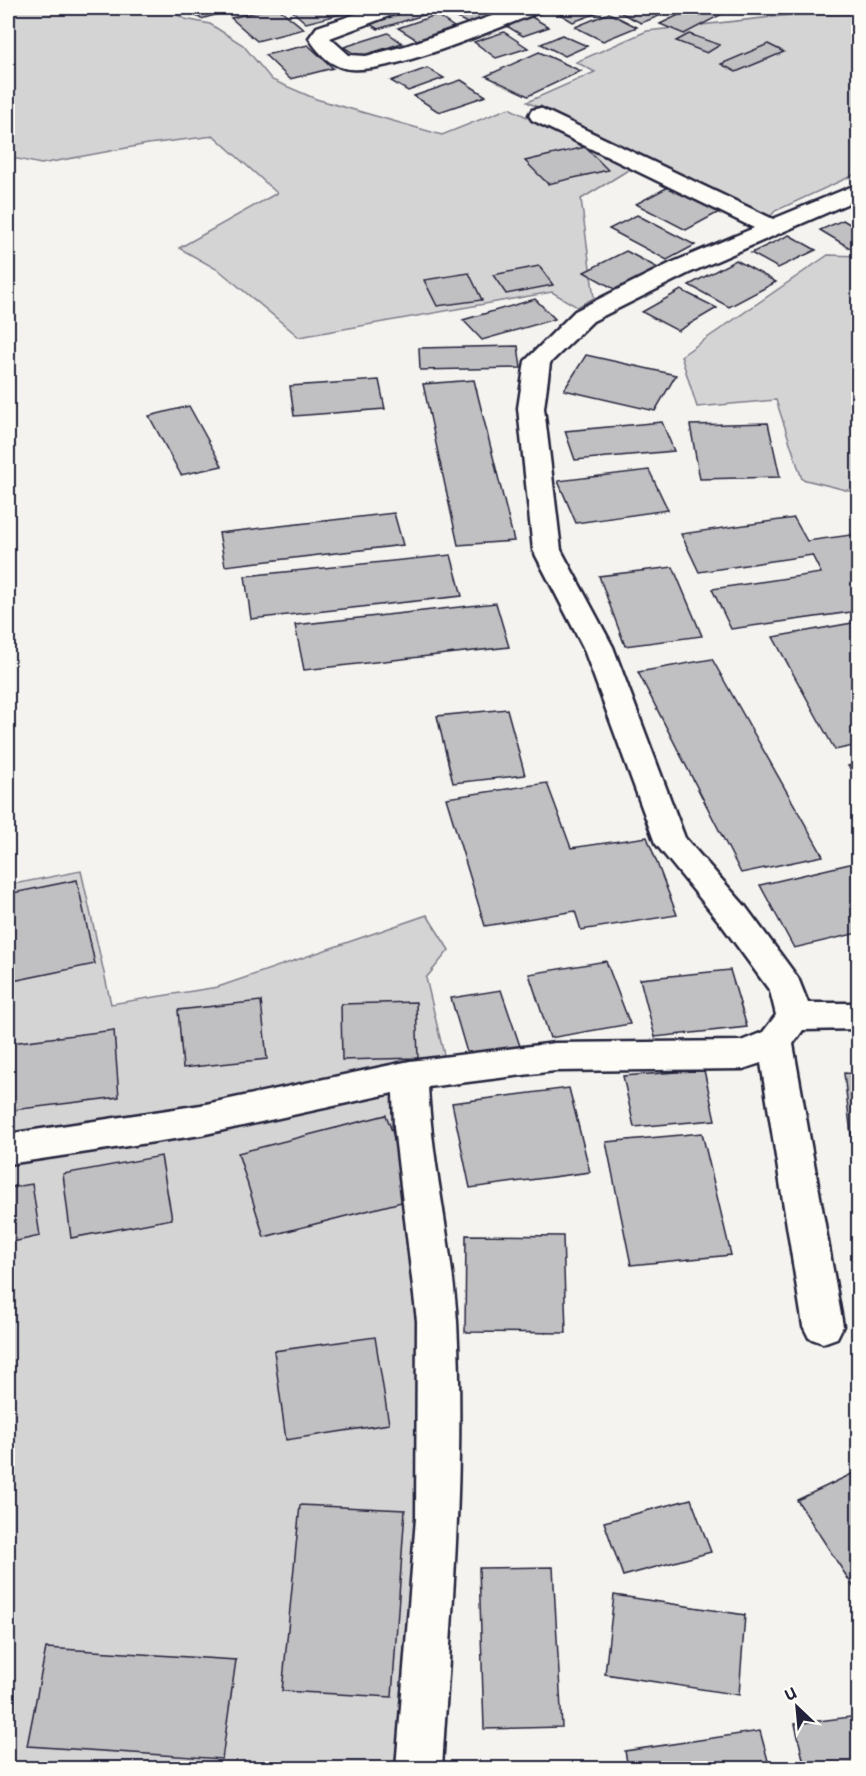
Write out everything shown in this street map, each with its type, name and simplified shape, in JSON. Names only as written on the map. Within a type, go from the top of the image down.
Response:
[{"type":"street","points":[[393,8],[324,31],[319,38],[336,57],[351,63],[368,62],[533,8]]},
{"type":"street","points":[[540,115],[771,227]]},
{"type":"street","points":[[823,1326],[785,1030],[786,987],[733,915],[671,843],[598,647],[547,550],[531,408],[538,361],[584,316],[680,268],[858,191]]},
{"type":"street","points":[[8,1149],[201,1120],[410,1075],[555,1057],[743,1055],[785,1030],[858,1016]]},
{"type":"street","points":[[410,1075],[412,1127],[437,1321],[437,1518],[419,1768]]},
{"type":"shaded area","points":[[8,8],[165,8],[185,19],[210,24],[243,45],[272,80],[316,99],[442,135],[509,108],[630,169],[581,199],[594,298],[577,307],[552,292],[299,337],[220,271],[179,248],[277,193],[214,136],[148,144],[41,164],[8,157]]},
{"type":"shaded area","points":[[858,14],[858,173],[775,211],[769,218],[527,102],[595,72],[576,62],[647,31],[790,15]]},
{"type":"shaded area","points":[[828,255],[858,256],[858,493],[802,479],[776,400],[697,407],[681,356]]},
{"type":"shaded area","points":[[81,871],[111,1004],[218,987],[427,915],[449,950],[426,978],[444,1055],[395,1068],[421,1322],[421,1514],[395,1768],[8,1768],[8,885]]},
{"type":"building","points":[[184,8],[240,8],[201,19]]},
{"type":"building","points":[[278,8],[304,29],[257,41],[231,18]]},
{"type":"building","points":[[289,8],[340,8],[346,13],[306,23]]},
{"type":"building","points":[[410,8],[417,8],[427,14],[378,29],[366,22]]},
{"type":"building","points":[[438,8],[514,8],[471,25]]},
{"type":"building","points":[[550,8],[596,8],[603,11],[573,22]]},
{"type":"building","points":[[621,8],[680,8],[641,23],[615,10]]},
{"type":"building","points":[[693,8],[719,8],[728,11],[684,34],[660,24]]},
{"type":"building","points":[[609,13],[637,27],[603,41],[575,27]]},
{"type":"building","points":[[436,15],[454,27],[417,40],[398,28]]},
{"type":"building","points":[[530,16],[549,27],[523,36],[505,25]]},
{"type":"building","points":[[504,32],[528,48],[496,58],[474,42]]},
{"type":"building","points":[[388,33],[402,43],[359,57],[344,47]]},
{"type":"building","points":[[689,34],[720,45],[707,53],[676,41]]},
{"type":"building","points":[[562,35],[587,46],[565,56],[541,44]]},
{"type":"building","points":[[768,44],[784,52],[736,72],[721,64]]},
{"type":"building","points":[[308,45],[333,68],[290,79],[265,55]]},
{"type":"building","points":[[539,52],[581,71],[528,96],[486,76]]},
{"type":"building","points":[[427,68],[444,78],[408,91],[391,81]]},
{"type":"building","points":[[461,80],[486,96],[439,112],[414,96]]},
{"type":"building","points":[[585,147],[608,170],[548,184],[525,161]]},
{"type":"building","points":[[670,186],[721,211],[686,230],[636,204]]},
{"type":"building","points":[[637,215],[695,245],[667,260],[609,229]]},
{"type":"building","points":[[843,220],[858,229],[858,253],[820,230]]},
{"type":"building","points":[[789,235],[816,250],[778,268],[751,253]]},
{"type":"building","points":[[626,251],[658,268],[616,290],[584,272]]},
{"type":"building","points":[[736,260],[776,282],[729,307],[689,285]]},
{"type":"building","points":[[539,266],[553,285],[506,294],[493,275]]},
{"type":"building","points":[[469,273],[482,300],[437,306],[424,280]]},
{"type":"building","points":[[681,290],[717,308],[678,331],[642,312]]},
{"type":"building","points":[[535,299],[555,319],[482,340],[463,320]]},
{"type":"building","points":[[518,346],[521,368],[420,370],[419,348]]},
{"type":"building","points":[[586,355],[676,375],[655,411],[564,390]]},
{"type":"building","points":[[379,380],[385,409],[294,416],[290,386]]},
{"type":"building","points":[[474,380],[514,541],[458,545],[423,384]]},
{"type":"building","points":[[189,406],[222,466],[181,475],[149,416]]},
{"type":"building","points":[[662,422],[674,451],[575,460],[565,431]]},
{"type":"building","points":[[768,423],[780,477],[700,479],[690,425]]},
{"type":"building","points":[[649,470],[668,510],[576,523],[558,481]]},
{"type":"building","points":[[394,513],[403,545],[225,566],[219,533]]},
{"type":"building","points":[[794,518],[807,541],[858,534],[858,611],[731,629],[712,589],[821,573],[812,555],[699,572],[681,534]]},
{"type":"building","points":[[451,555],[462,596],[251,619],[245,576]]},
{"type":"building","points":[[673,567],[702,636],[625,646],[599,576]]},
{"type":"building","points":[[496,603],[509,647],[304,670],[295,625]]},
{"type":"building","points":[[858,622],[858,745],[835,750],[773,637]]},
{"type":"building","points":[[712,659],[823,856],[741,873],[638,672]]},
{"type":"building","points":[[507,709],[525,775],[453,783],[437,716]]},
{"type":"building","points":[[858,763],[858,781],[848,766]]},
{"type":"building","points":[[547,783],[571,848],[647,837],[677,915],[581,930],[575,911],[485,926],[446,798]]},
{"type":"building","points":[[858,862],[858,933],[794,948],[760,885]]},
{"type":"building","points":[[77,880],[95,964],[8,982],[8,894]]},
{"type":"building","points":[[606,961],[630,1024],[550,1038],[529,974]]},
{"type":"building","points":[[730,970],[747,1027],[655,1037],[640,979]]},
{"type":"building","points":[[501,990],[520,1046],[468,1056],[451,998]]},
{"type":"building","points":[[261,1001],[267,1059],[183,1068],[178,1010]]},
{"type":"building","points":[[416,1002],[418,1058],[342,1060],[341,1004]]},
{"type":"building","points":[[114,1030],[119,1097],[13,1110],[11,1043]]},
{"type":"building","points":[[704,1070],[715,1120],[634,1127],[623,1076]]},
{"type":"building","points":[[844,1073],[858,1074],[858,1136],[851,1135]]},
{"type":"building","points":[[569,1088],[590,1172],[470,1188],[452,1103]]},
{"type":"building","points":[[386,1115],[417,1198],[264,1237],[238,1153]]},
{"type":"building","points":[[702,1133],[731,1255],[631,1265],[606,1142]]},
{"type":"building","points":[[161,1156],[172,1219],[71,1238],[63,1174]]},
{"type":"building","points":[[32,1184],[40,1236],[8,1243],[8,1188]]},
{"type":"building","points":[[466,1235],[563,1236],[566,1333],[465,1332]]},
{"type":"building","points":[[375,1337],[389,1424],[286,1440],[274,1351]]},
{"type":"building","points":[[858,1471],[858,1594],[797,1500]]},
{"type":"building","points":[[691,1499],[711,1552],[623,1576],[604,1522]]},
{"type":"building","points":[[300,1505],[405,1510],[392,1697],[282,1691]]},
{"type":"building","points":[[553,1567],[562,1727],[484,1729],[479,1568]]},
{"type":"building","points":[[614,1595],[745,1615],[739,1695],[605,1674]]},
{"type":"building","points":[[46,1648],[236,1660],[222,1759],[27,1746]]},
{"type":"building","points":[[858,1716],[858,1768],[805,1768],[795,1724]]},
{"type":"building","points":[[760,1731],[770,1768],[628,1768],[625,1751]]}]
